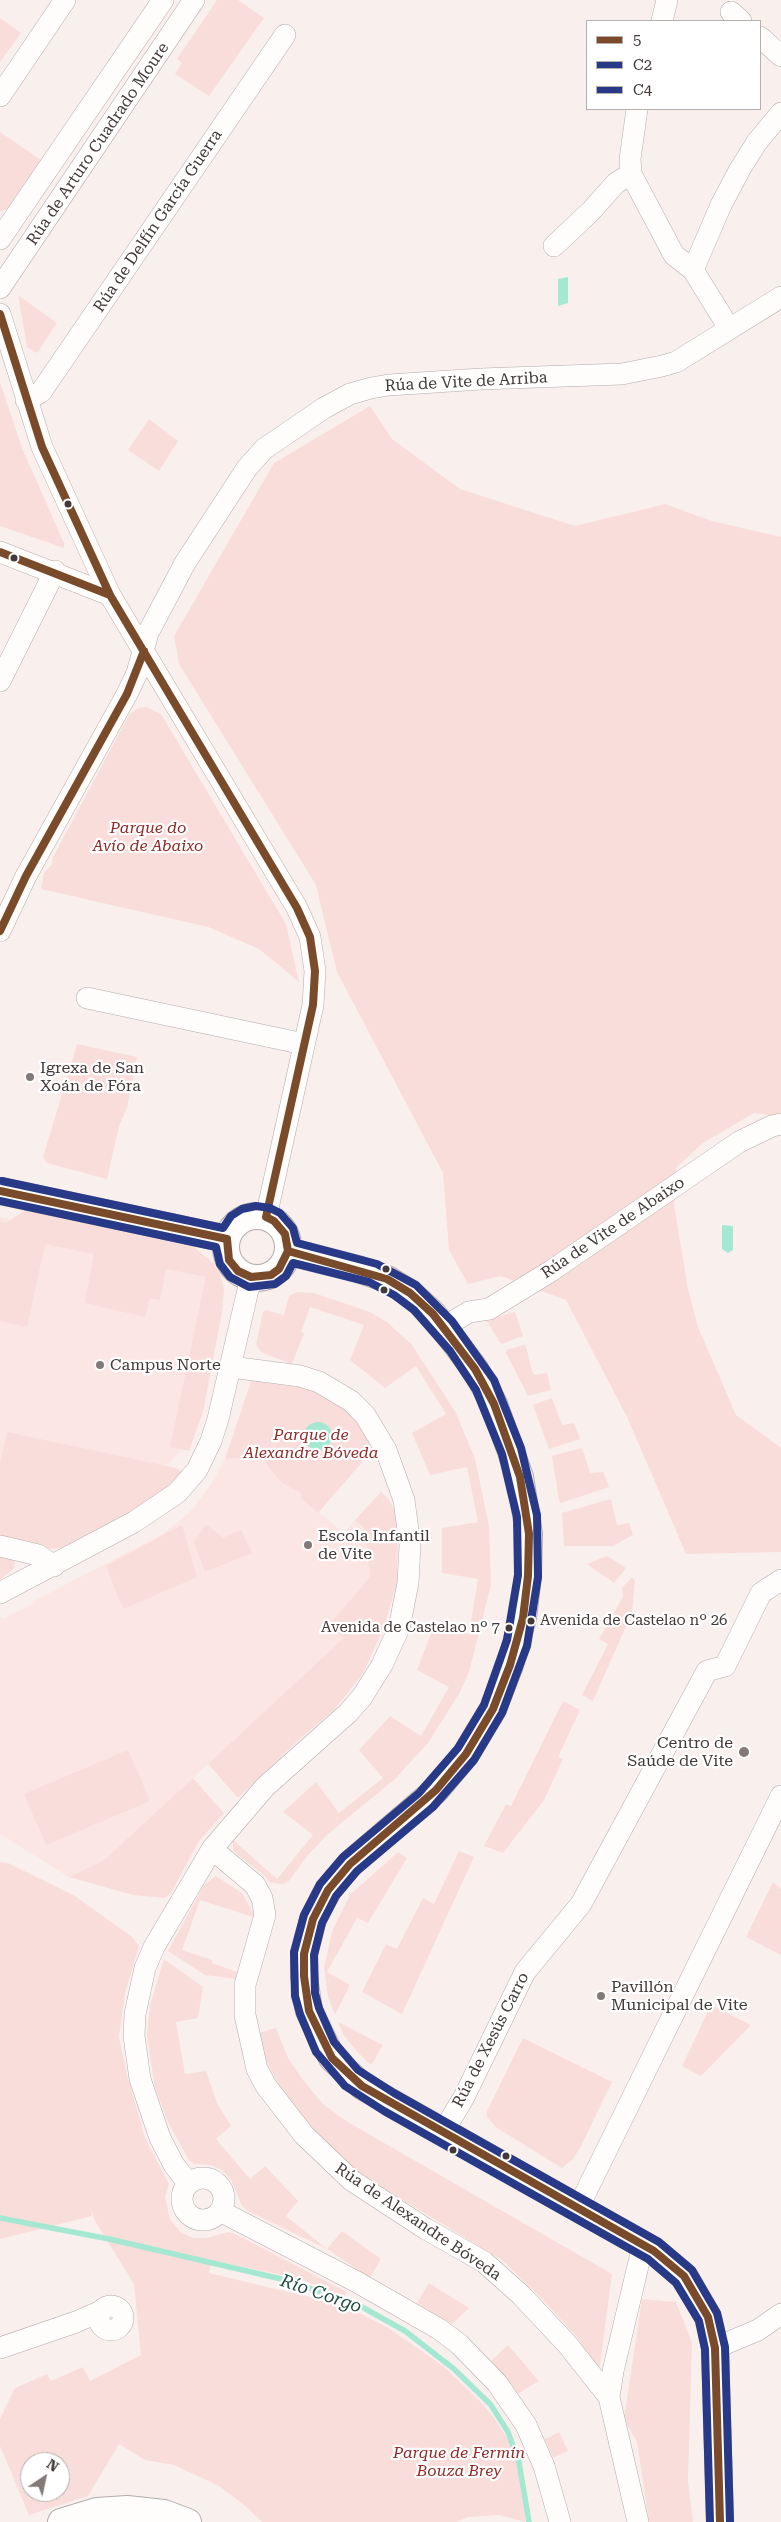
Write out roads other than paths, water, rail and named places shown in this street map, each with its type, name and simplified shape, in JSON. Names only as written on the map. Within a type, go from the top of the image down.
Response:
[{"type":"street","points":[[0,96],[65,0]]},
{"type":"street","name":"Rúa de Arturo Cuadrado Moure","points":[[0,239],[163,0]]},
{"type":"street","name":"Rúa de Arturo Cuadrado Moure","points":[[0,288],[194,0]]},
{"type":"street","points":[[662,20],[667,0]]},
{"type":"street","name":"Rúa de Delfín García Guerra","points":[[26,400],[41,392],[285,35]]},
{"type":"street","points":[[761,38],[781,56]]},
{"type":"street","points":[[637,110],[630,159],[631,174],[674,255],[693,270],[730,328]]},
{"type":"street","points":[[693,270],[721,205],[740,169],[757,142],[781,113]]},
{"type":"street","points":[[554,246],[591,211],[616,182],[631,174]]},
{"type":"street","name":"Rúa de Vite de Arriba","points":[[0,931],[26,876],[127,694],[144,651],[148,633],[185,563],[247,468],[264,449],[350,394],[389,384],[622,374],[648,370],[676,362],[781,297]]},
{"type":"street","points":[[0,314],[26,400],[61,491],[110,594],[304,920],[314,952],[313,1004],[266,1217]]},
{"type":"street","points":[[0,552],[55,571],[110,594]]},
{"type":"street","points":[[0,681],[55,571]]},
{"type":"street","points":[[127,694],[155,692],[172,700]]},
{"type":"street","points":[[87,998],[304,1044]]},
{"type":"street","name":"Rúa de Vite de Abaixo","points":[[444,1327],[469,1312],[489,1310],[551,1271],[739,1142],[772,1126],[781,1124]]},
{"type":"street","points":[[0,1191],[227,1239]]},
{"type":"street","points":[[256,1216],[266,1217],[274,1221],[285,1234],[288,1251],[279,1269],[271,1275],[251,1277],[238,1271],[229,1260],[227,1239],[231,1230],[242,1220],[256,1216]]},
{"type":"street","points":[[288,1251],[358,1268],[387,1279],[421,1302],[444,1327],[475,1369],[494,1404],[520,1477],[529,1544],[523,1618],[510,1665],[498,1696],[484,1725],[466,1754],[426,1800],[350,1864],[328,1890],[313,1919],[304,1954],[304,1976],[309,2012],[325,2046],[341,2068],[362,2086],[643,2245],[676,2267],[693,2288],[708,2317],[715,2348],[720,2522]]},
{"type":"street","points":[[0,1593],[134,1522],[183,1486],[202,1462],[212,1441],[232,1368],[251,1277]]},
{"type":"street","points":[[188,2183],[169,2158],[145,2099],[136,2055],[135,2014],[140,1988],[150,1956],[212,1849],[265,1786],[348,1713],[362,1697],[382,1665],[399,1628],[408,1583],[409,1554],[404,1500],[386,1450],[365,1415],[351,1401],[319,1382],[300,1376],[232,1368]]},
{"type":"street","points":[[0,1546],[38,1555],[54,1566]]},
{"type":"street","name":"Rúa de Xesús Carro","points":[[443,2132],[464,2096],[526,1972],[581,1904],[707,1671],[725,1666],[761,1594],[781,1580]]},
{"type":"street","points":[[578,2208],[781,1796]]},
{"type":"street","name":"Rúa de Alexandre Bóveda","points":[[212,1849],[255,1885],[262,1898],[265,1914],[245,1985],[245,2015],[257,2069],[266,2086],[304,2135],[351,2180],[426,2229],[484,2262],[521,2294],[566,2344],[609,2397]]},
{"type":"street","points":[[197,2178],[208,2178],[219,2185],[224,2195],[220,2211],[211,2218],[203,2220],[191,2216],[183,2206],[182,2198],[188,2183],[197,2178]]},
{"type":"street","points":[[220,2211],[416,2315],[439,2329],[473,2356],[497,2383],[526,2425],[544,2466],[560,2522]]},
{"type":"street","name":"Rúa de Alexandre Bóveda","points":[[638,2522],[609,2397],[613,2371],[643,2245]]},
{"type":"street","points":[[715,2348],[758,2330],[781,2314]]},
{"type":"street","points":[[0,2348],[76,2322],[102,2319]]},
{"type":"street","points":[[61,2522],[97,2511],[127,2509],[164,2513],[188,2522]]},
{"type":"waterway","name":"Río Corgo","points":[[0,2218],[109,2239],[290,2281],[362,2307],[405,2331],[454,2369],[491,2405],[508,2432],[519,2462],[529,2522]]},
{"type":"place","name":"Igrexa de San Xoán de Fóra","points":[[30,1077]]},
{"type":"place","name":"Campus Norte","points":[[100,1365]]},
{"type":"place","name":"Escola Infantil de Vite","points":[[308,1545]]},
{"type":"place","name":"Avenida de Castelao nº 26","points":[[531,1621]]},
{"type":"place","name":"Avenida de Castelao nº 7","points":[[509,1628]]},
{"type":"place","name":"Centro de Saúde de Vite","points":[[744,1752]]},
{"type":"place","name":"Pavillón Municipal de Vite","points":[[601,1996]]},
{"type":"park label","name":"Parque do Avío de Abaixo","points":[[148,837]]},
{"type":"park label","name":"Parque de Alexandre Bóveda","points":[[311,1444]]},
{"type":"park label","name":"Parque de Fermín Bouza Brey","points":[[459,2462]]}]
